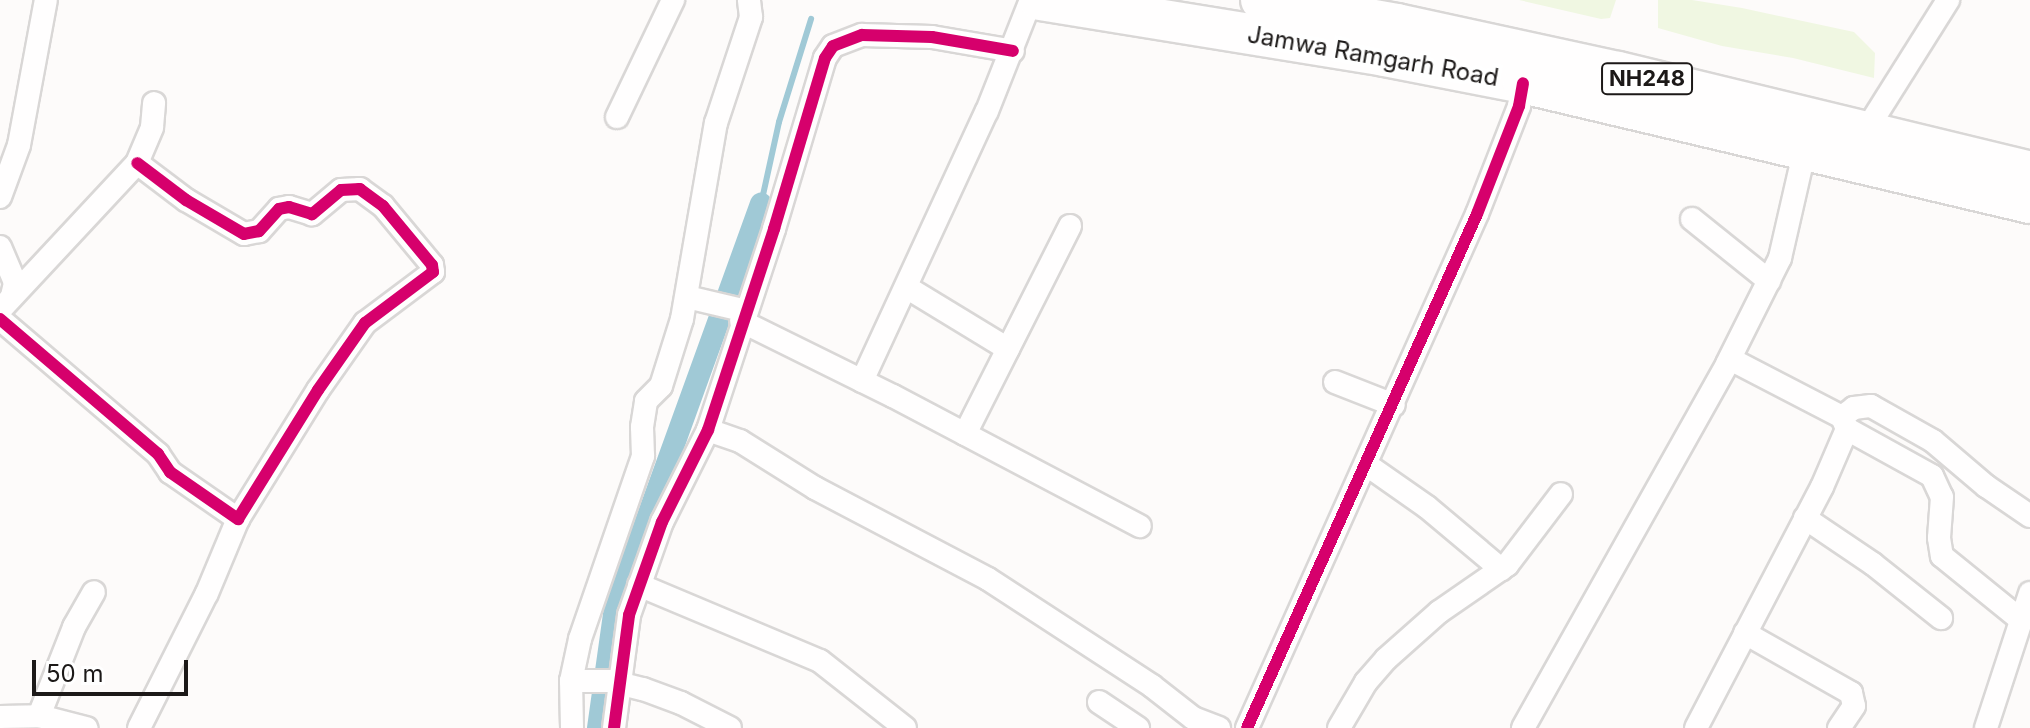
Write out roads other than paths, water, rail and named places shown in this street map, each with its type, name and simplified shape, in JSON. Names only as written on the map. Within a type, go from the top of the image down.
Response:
[{"type":"highway","name":"Jamwa Ramgarh Road","points":[[1040,0],[1384,56],[1523,83],[2030,203]]},
{"type":"highway","name":"Jamwa Ramgarh Road","points":[[1261,0],[1397,24],[1574,62],[2030,172]]},
{"type":"street","points":[[0,197],[19,145],[46,0]]},
{"type":"street","points":[[617,117],[673,0]]},
{"type":"street","points":[[572,728],[580,639],[643,456],[642,427],[646,401],[661,386],[697,300],[716,123],[751,17],[749,0]]},
{"type":"street","points":[[862,381],[908,288],[1013,51],[1031,0]]},
{"type":"street","points":[[1865,132],[1948,0]]},
{"type":"street","points":[[614,728],[615,682],[629,615],[662,522],[708,430],[742,314],[774,229],[816,81],[833,46],[862,35],[899,34],[1013,51]]},
{"type":"street","points":[[1247,728],[1477,214],[1519,106],[1523,83]]},
{"type":"street","points":[[6,303],[137,163],[152,127],[154,103]]},
{"type":"street","points":[[1523,728],[1730,359],[1769,281],[1780,258],[1805,149]]},
{"type":"street","points":[[137,163],[186,200],[244,234],[259,231],[283,207],[312,214],[341,190],[360,189],[383,206],[432,265],[430,276],[365,323],[318,390],[238,519],[207,593],[139,728]]},
{"type":"street","points":[[1692,219],[1769,281]]},
{"type":"street","points":[[965,434],[1070,226]]},
{"type":"street","points":[[0,247],[15,283],[6,303]]},
{"type":"street","points":[[908,288],[1008,349]]},
{"type":"street","points":[[697,300],[742,314],[862,381],[1140,526]]},
{"type":"street","points":[[0,319],[158,454],[170,472],[238,519]]},
{"type":"street","points":[[1730,359],[1932,476],[1942,497],[1939,538],[1942,556],[2021,620]]},
{"type":"street","points":[[1335,382],[1394,405]]},
{"type":"street","points":[[1696,728],[1845,440],[1844,423],[1854,408],[1871,406],[1933,441],[1986,486],[2030,516]]},
{"type":"street","points":[[708,430],[740,441],[815,488],[988,579],[1152,686],[1193,718],[1219,728]]},
{"type":"street","points":[[1367,465],[1427,507],[1501,569]]},
{"type":"street","points":[[1339,728],[1366,682],[1386,659],[1439,612],[1501,569],[1527,542],[1561,494]]},
{"type":"street","points":[[1805,518],[1873,564],[1941,618]]},
{"type":"street","points":[[639,585],[820,661],[905,728]]},
{"type":"street","points":[[39,716],[74,627],[94,592]]},
{"type":"street","points":[[1986,728],[2030,593]]},
{"type":"street","points":[[1745,633],[1851,693],[1854,706],[1839,728]]},
{"type":"street","points":[[576,680],[615,682],[681,703],[730,728]]},
{"type":"street","points":[[1099,702],[1138,728]]},
{"type":"street","points":[[0,717],[39,716],[86,728]]},
{"type":"waterway","points":[[761,204],[779,122],[811,19]]},
{"type":"waterway","points":[[598,728],[615,607],[761,204]]}]
